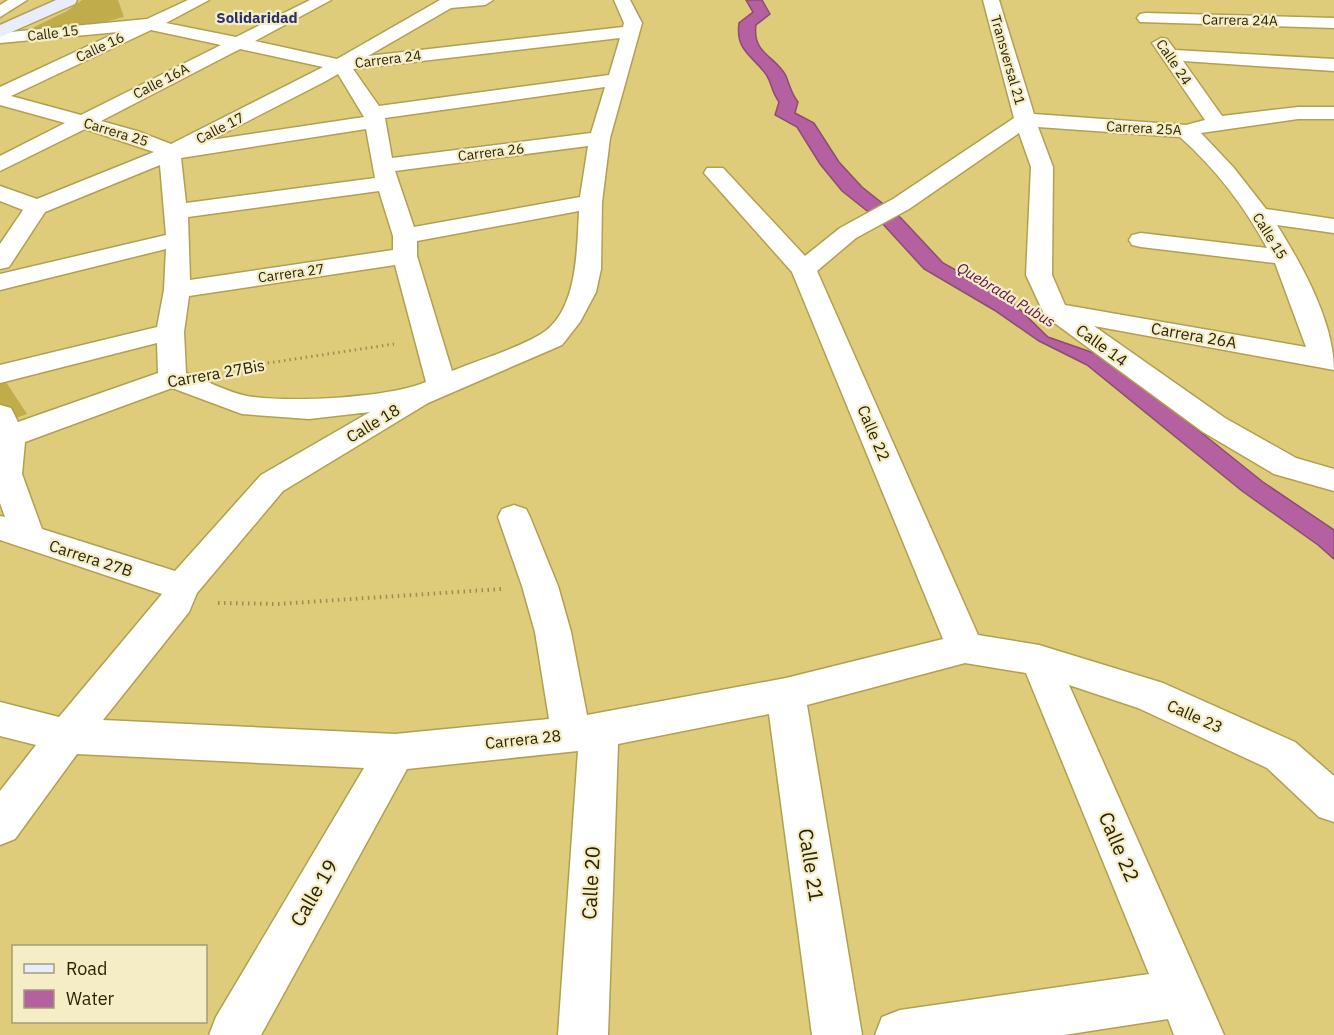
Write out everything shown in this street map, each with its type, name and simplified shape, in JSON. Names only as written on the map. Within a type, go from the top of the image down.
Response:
[{"type":"street","points":[[0,12],[19,0]]},
{"type":"street","points":[[0,32],[69,0]]},
{"type":"street","name":"Calle 16","points":[[0,96],[201,0]]},
{"type":"street","name":"Calle 16A","points":[[0,164],[234,43],[323,0]]},
{"type":"street","points":[[450,2],[485,0]]},
{"type":"street","points":[[622,0],[633,23],[631,31]]},
{"type":"street","name":"Transversal 21","points":[[991,0],[1025,120]]},
{"type":"street","name":"Calle 24","points":[[1134,0],[1217,123]]},
{"type":"street","name":"Calle 17","points":[[37,207],[170,153],[341,65],[450,2]]},
{"type":"street","points":[[135,7],[148,24]]},
{"type":"street","name":"Carrera 24A","points":[[1146,18],[1334,23]]},
{"type":"street","points":[[1289,22],[1331,65]]},
{"type":"street","name":"Calle 15","points":[[0,38],[148,24]]},
{"type":"street","name":"Carrera 24","points":[[148,24],[341,65],[631,31]]},
{"type":"street","name":"Calle 18","points":[[0,825],[67,735],[272,483],[429,391],[552,339],[567,322],[583,292],[588,269],[591,202],[600,138],[631,31]]},
{"type":"street","points":[[1169,55],[1331,65]]},
{"type":"street","points":[[170,153],[178,239],[177,290],[170,332],[172,378],[242,405],[309,409],[429,391],[430,338],[384,174],[375,117],[341,65]]},
{"type":"street","name":"Carrera 25","points":[[0,96],[130,135],[170,153],[375,117],[617,80]]},
{"type":"street","name":"Carrera 25A","points":[[1025,120],[1186,131],[1217,123],[1298,113],[1334,113]]},
{"type":"street","name":"Carrera 25A","points":[[1298,113],[1334,125]]},
{"type":"street","points":[[715,173],[804,269],[848,233],[901,204],[1025,120],[1042,167],[1040,276],[1054,310]]},
{"type":"street","name":"Calle 15","points":[[1186,131],[1202,143],[1258,215],[1284,257],[1329,360]]},
{"type":"street","name":"Carrera 26","points":[[177,211],[600,138]]},
{"type":"street","points":[[0,193],[37,207],[0,262]]},
{"type":"street","name":"Carrera 27","points":[[177,290],[405,246],[591,202]]},
{"type":"street","points":[[1258,215],[1334,226]]},
{"type":"street","points":[[0,282],[178,239]]},
{"type":"street","points":[[1141,240],[1284,257]]},
{"type":"street","name":"Calle 22","points":[[804,269],[965,648]]},
{"type":"street","name":"Carrera 26A","points":[[1054,310],[1329,360]]},
{"type":"street","name":"Calle 14","points":[[1054,310],[1214,425],[1285,466],[1334,480]]},
{"type":"street","points":[[0,374],[170,332]]},
{"type":"street","name":"Carrera 27Bis","points":[[5,426],[172,378]]},
{"type":"street","points":[[5,426],[6,474],[14,532]]},
{"type":"street","name":"Calle 20","points":[[514,517],[540,586],[585,733],[583,1035]]},
{"type":"street","name":"Carrera 27B","points":[[14,532],[179,595]]},
{"type":"street","name":"Carrera 28","points":[[0,719],[67,735],[395,752],[585,733],[786,694],[965,648],[1039,660]]},
{"type":"street","name":"Calle 22","points":[[1039,660],[1191,1014]]},
{"type":"street","name":"Calle 23","points":[[1039,660],[1149,695],[1281,754],[1334,803]]},
{"type":"street","name":"Calle 21","points":[[786,694],[837,1035]]},
{"type":"street","name":"Calle 19","points":[[234,1035],[395,752]]},
{"type":"street","points":[[900,1035],[1191,1014]]},
{"type":"path","name":"Carrera 27Bis","points":[[172,378],[430,338]]},
{"type":"path","points":[[179,595],[278,604],[540,586]]},
{"type":"shaded area","points":[[82,0],[118,0],[124,17],[89,26],[26,31],[67,11]]},
{"type":"shaded area","points":[[0,373],[27,414],[0,424]]},
{"type":"water","points":[[746,0],[762,0],[770,14],[756,25],[756,35],[761,49],[782,69],[786,76],[798,102],[795,113],[814,123],[839,162],[862,187],[901,218],[943,263],[1010,300],[1048,337],[1108,358],[1263,482],[1334,530],[1334,559],[1242,491],[1087,365],[1039,341],[994,310],[924,269],[881,222],[842,191],[820,164],[797,127],[775,115],[779,102],[769,79],[740,41],[739,23],[753,12]]},
{"type":"district","name":"Solidaridad","points":[[257,18]]},
{"type":"water label","name":"Quebrada Pubus","points":[[1006,295]]}]
